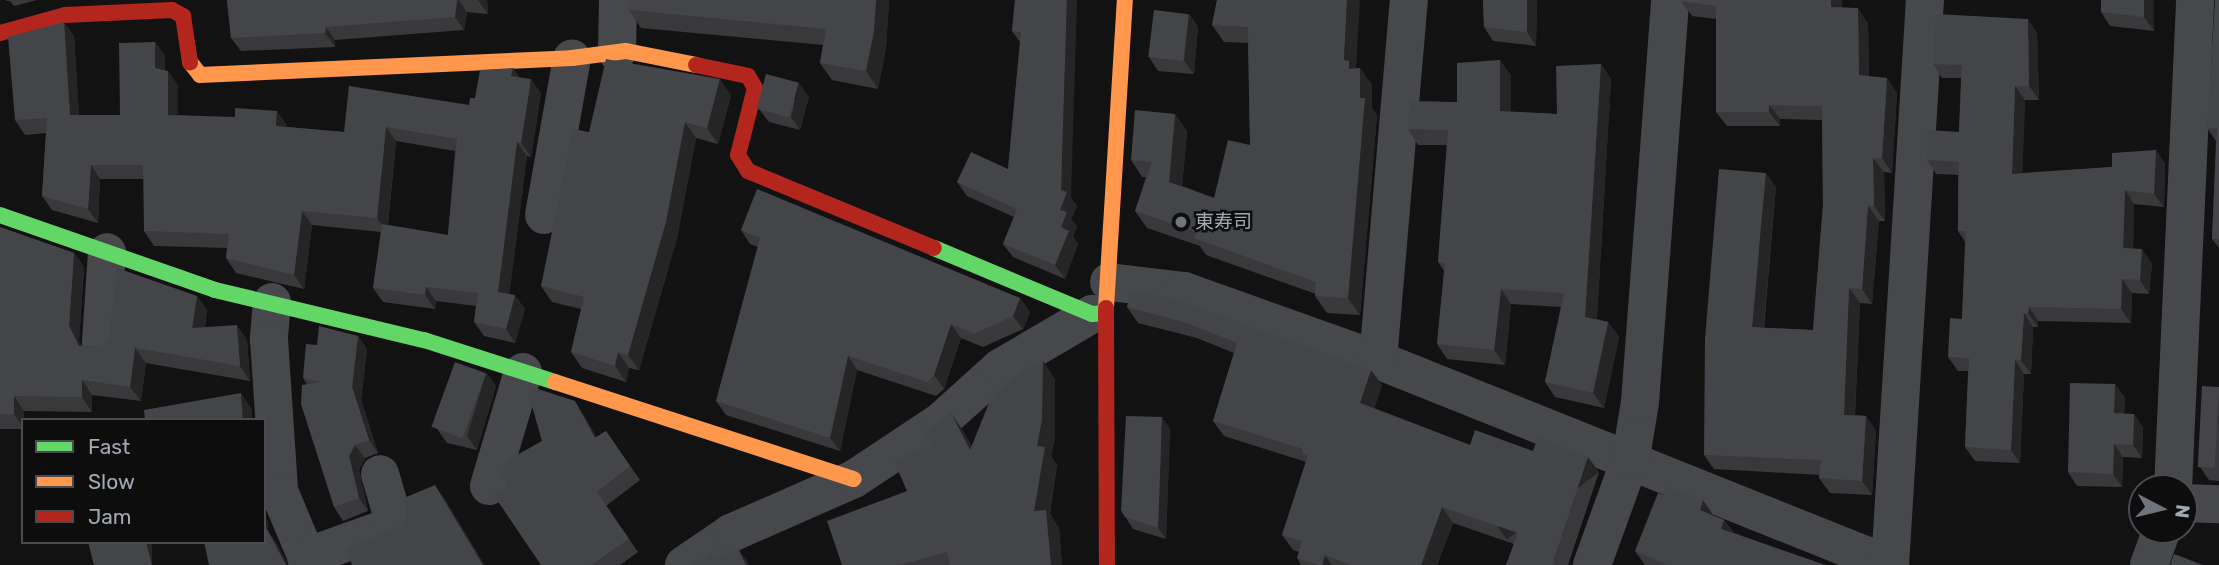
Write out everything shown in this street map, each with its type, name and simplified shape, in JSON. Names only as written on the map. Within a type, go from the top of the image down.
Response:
[{"type":"street","points":[[617,52],[618,0]]},
{"type":"street","points":[[1107,565],[1102,303],[1125,0]]},
{"type":"street","points":[[1378,360],[1409,0]]},
{"type":"street","points":[[1592,565],[1631,457],[1640,402],[1670,0]]},
{"type":"street","points":[[684,565],[731,533],[855,479],[940,422],[1000,368],[1102,303],[1184,291],[1378,360],[1631,457],[1890,565],[1926,0]]},
{"type":"street","points":[[2175,474],[2195,0]]},
{"type":"street","points":[[0,33],[65,15],[172,10],[183,16],[191,68],[200,75],[572,58],[617,52],[748,76],[755,88],[738,155],[748,172],[1102,303]]},
{"type":"street","points":[[544,215],[572,58]]},
{"type":"street","points":[[0,215],[215,290],[424,340],[855,479]]},
{"type":"street","points":[[101,342],[107,252]]},
{"type":"street","points":[[272,302],[269,339],[279,491],[308,561],[395,524],[380,474]]},
{"type":"street","points":[[489,486],[523,372]]},
{"type":"street","points":[[2198,503],[2219,504]]},
{"type":"street","points":[[2149,565],[2157,544]]},
{"type":"building","points":[[227,0],[457,0],[455,17],[326,27],[325,33],[231,38]]},
{"type":"building","points":[[630,0],[876,0],[874,31],[866,71],[820,63],[826,29],[629,10]]},
{"type":"building","points":[[1015,0],[1067,0],[1061,190],[1067,192],[1060,210],[1067,212],[1061,227],[1069,231],[1055,265],[1003,244],[1017,209],[957,182],[971,152],[1008,169],[1021,32],[1012,31]]},
{"type":"building","points":[[1217,0],[1347,0],[1344,60],[1349,61],[1349,69],[1360,68],[1360,98],[1365,98],[1348,298],[1315,296],[1316,282],[1194,238],[1197,232],[1135,211],[1152,162],[1131,160],[1135,110],[1175,114],[1169,182],[1214,198],[1228,140],[1250,145],[1248,27],[1212,25]]},
{"type":"building","points":[[1483,0],[1527,0],[1527,32],[1484,27]]},
{"type":"building","points":[[1681,0],[1831,0],[1831,7],[1858,8],[1859,75],[1887,78],[1882,158],[1873,158],[1874,206],[1868,206],[1862,289],[1849,288],[1844,415],[1866,416],[1862,481],[1819,478],[1821,460],[1704,455],[1705,339],[1719,169],[1766,173],[1752,327],[1813,330],[1823,205],[1822,106],[1769,105],[1769,112],[1716,112],[1716,6]]},
{"type":"building","points":[[2101,0],[2144,0],[2144,17],[2101,12]]},
{"type":"building","points":[[2215,0],[2219,0],[2219,239],[2212,239],[2217,129],[2207,128]]},
{"type":"building","points":[[1154,10],[1189,14],[1183,61],[1148,57]]},
{"type":"building","points":[[1936,14],[2028,19],[2029,86],[2015,86],[2012,174],[2112,167],[2112,153],[2156,150],[2154,194],[2125,190],[2123,248],[2142,249],[2140,280],[2122,279],[2121,309],[2029,307],[2028,313],[2024,313],[2021,360],[2015,360],[2011,450],[1965,447],[1969,358],[1948,357],[1950,318],[1962,319],[1966,231],[1958,231],[1959,162],[1927,160],[1928,130],[1959,132],[1962,65],[1933,64]]},
{"type":"building","points":[[64,22],[70,115],[120,115],[119,43],[155,42],[155,68],[168,71],[168,115],[235,117],[235,108],[277,111],[276,126],[344,132],[349,86],[469,105],[470,98],[475,98],[480,70],[513,68],[511,76],[531,79],[521,143],[517,142],[498,292],[515,295],[506,329],[474,322],[478,293],[426,287],[425,295],[373,288],[382,224],[448,235],[457,139],[386,127],[377,218],[302,211],[294,275],[226,258],[229,234],[144,231],[143,165],[91,165],[88,209],[42,196],[47,118],[15,120],[8,37]]},
{"type":"building","points":[[606,59],[720,79],[707,128],[685,122],[666,222],[628,355],[618,352],[615,366],[571,352],[584,297],[541,286],[573,129],[589,132]]},
{"type":"building","points":[[1500,60],[1500,111],[1557,114],[1556,66],[1601,64],[1585,317],[1608,322],[1593,393],[1545,382],[1564,293],[1501,289],[1494,350],[1437,344],[1445,263],[1438,262],[1448,130],[1408,129],[1410,101],[1457,102],[1457,63]]},
{"type":"building","points":[[766,74],[799,83],[790,118],[757,109]]},
{"type":"building","points":[[757,189],[1020,298],[1013,316],[974,334],[951,324],[934,375],[927,382],[848,356],[830,438],[716,401],[760,238],[741,230]]},
{"type":"building","points":[[0,227],[74,253],[69,326],[79,346],[100,347],[109,339],[117,268],[197,296],[192,328],[237,325],[240,366],[135,348],[130,387],[82,380],[82,397],[14,396],[14,414],[0,414]]},
{"type":"building","points":[[1131,293],[1168,297],[1371,370],[1360,403],[1470,445],[1475,430],[1533,451],[1538,437],[1588,457],[1552,565],[1506,565],[1518,533],[1442,507],[1421,565],[1351,565],[1325,555],[1322,565],[1319,565],[1297,558],[1302,541],[1282,535],[1308,455],[1302,453],[1303,449],[1213,421],[1237,343],[1187,323],[1127,307]]},
{"type":"building","points":[[319,326],[358,336],[352,387],[369,440],[355,445],[349,456],[359,498],[334,507],[301,404],[302,385],[322,382],[303,378],[306,344],[317,345]]},
{"type":"building","points":[[1043,361],[1042,420],[1037,446],[1045,447],[1034,511],[1046,510],[1051,565],[950,565],[947,552],[899,565],[842,565],[827,521],[907,491],[894,461],[932,444],[925,432],[951,413],[970,450],[991,398],[1022,370]]},
{"type":"building","points":[[455,362],[486,373],[462,438],[431,427]]},
{"type":"building","points":[[2070,383],[2115,384],[2114,413],[2134,414],[2133,445],[2114,444],[2113,474],[2068,472]]},
{"type":"building","points":[[2202,386],[2219,387],[2215,468],[2198,467]]},
{"type":"building","points":[[538,389],[575,401],[595,438],[606,431],[630,466],[597,492],[629,539],[591,565],[541,565],[493,494],[508,486],[502,475],[506,461],[542,441],[528,392]]},
{"type":"building","points":[[241,393],[243,418],[145,418],[144,410]]},
{"type":"building","points":[[1126,416],[1162,417],[1158,528],[1125,517],[1121,510]]},
{"type":"building","points":[[435,485],[483,565],[352,565],[346,549],[401,526],[407,515],[404,498]]},
{"type":"building","points":[[1666,486],[1703,500],[1700,510],[1724,520],[1721,529],[1825,565],[1668,565],[1635,551],[1658,493],[1663,495]]},
{"type":"building","points":[[267,529],[286,565],[209,565],[204,544],[266,544]]},
{"type":"building","points":[[89,544],[147,544],[152,565],[94,565]]},
{"type":"building","points":[[738,548],[746,565],[693,565],[711,553],[716,560]]},
{"type":"building","points":[[2174,554],[2203,565],[2170,565]]},
{"type":"traffic: fast","points":[[0,215],[215,290],[424,340],[555,382]]},
{"type":"traffic: fast","points":[[934,248],[1092,314],[1106,313]]},
{"type":"traffic: slow","points":[[1106,308],[1125,0]]},
{"type":"traffic: slow","points":[[190,62],[200,75],[572,58],[626,51],[696,65]]},
{"type":"traffic: slow","points":[[555,382],[854,479]]},
{"type":"traffic: jam","points":[[0,33],[65,15],[172,10],[183,16],[190,62]]},
{"type":"traffic: jam","points":[[696,65],[748,76],[755,88],[738,155],[748,171],[934,248]]},
{"type":"traffic: jam","points":[[1106,308],[1107,565]]},
{"type":"place","name":"東寿司","points":[[1181,222]]}]
